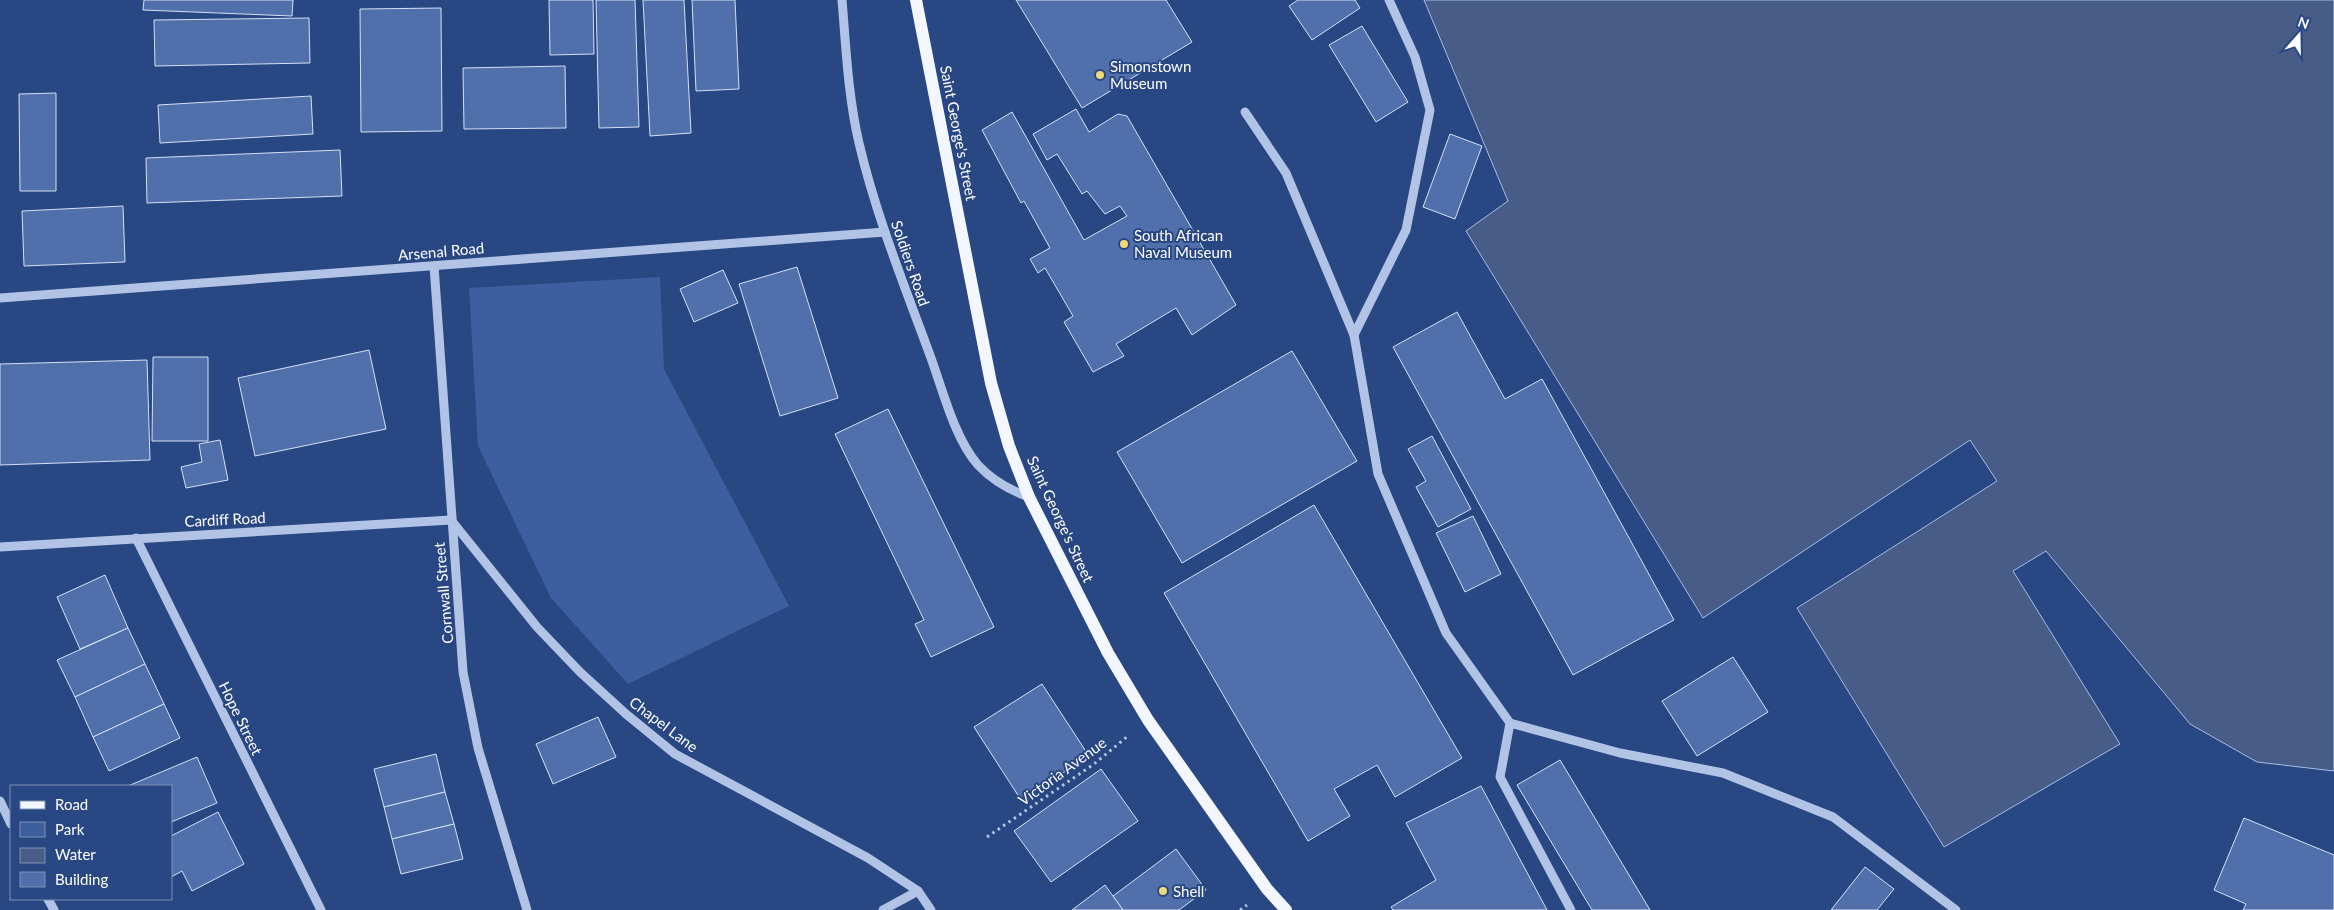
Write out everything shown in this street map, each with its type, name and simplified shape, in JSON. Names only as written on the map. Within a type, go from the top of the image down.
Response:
[{"type":"main road","name":"Saint George's Street","points":[[916,0],[991,383],[1009,446],[1029,497],[1108,653],[1148,720],[1268,890],[1286,910]]},
{"type":"street","name":"Soldiers Road","points":[[842,0],[849,81],[859,142],[885,232],[961,438],[977,464],[993,480],[1009,490],[1029,497]]},
{"type":"street","points":[[1354,335],[1406,230],[1430,110],[1415,57],[1389,0]]},
{"type":"street","points":[[1245,112],[1286,173],[1354,335],[1378,474],[1446,633],[1510,723],[1620,753],[1723,773],[1833,816],[1956,910]]},
{"type":"street","name":"Arsenal Road","points":[[0,298],[885,232]]},
{"type":"street","name":"Cornwall Street","points":[[434,266],[463,672],[478,748],[527,910]]},
{"type":"street","name":"Cardiff Road","points":[[0,547],[451,520]]},
{"type":"street","name":"Chapel Lane","points":[[451,520],[537,627],[580,672],[626,714],[675,754],[868,858],[918,891],[931,910]]},
{"type":"street","name":"Hope Street","points":[[136,538],[321,910]]},
{"type":"street","points":[[1510,723],[1500,777],[1571,910]]},
{"type":"street","points":[[0,801],[10,822]]},
{"type":"street","points":[[883,910],[918,891]]},
{"type":"path","name":"Victoria Avenue","points":[[988,837],[1094,764],[1148,720]]},
{"type":"green space","points":[[660,277],[664,369],[789,606],[628,684],[551,598],[478,446],[469,288]]},
{"type":"water","points":[[1424,0],[2334,0],[2334,771],[2257,762],[2190,724],[2046,551],[2013,571],[2120,744],[1944,847],[1797,608],[1997,481],[1970,440],[1703,618],[1466,231],[1508,201]]},
{"type":"building","points":[[144,0],[293,0],[292,16],[143,10]]},
{"type":"building","points":[[549,0],[593,0],[594,54],[550,55]]},
{"type":"building","points":[[596,0],[635,0],[639,127],[599,128]]},
{"type":"building","points":[[643,0],[684,0],[691,133],[650,136]]},
{"type":"building","points":[[692,0],[735,0],[739,89],[696,91]]},
{"type":"building","name":"Simonstown Museum","points":[[1016,0],[1166,0],[1192,42],[1082,108]]},
{"type":"building","points":[[1298,0],[1355,0],[1360,8],[1312,40],[1289,6]]},
{"type":"building","points":[[441,8],[442,131],[361,132],[360,9]]},
{"type":"building","points":[[309,18],[310,63],[155,66],[154,20]]},
{"type":"building","points":[[1362,26],[1408,102],[1376,122],[1329,45]]},
{"type":"building","points":[[565,66],[566,128],[464,129],[463,68]]},
{"type":"building","points":[[56,93],[56,191],[20,191],[19,94]]},
{"type":"building","points":[[311,96],[313,134],[160,143],[158,105]]},
{"type":"building","name":"South African Naval Museum","points":[[1076,109],[1089,132],[1118,114],[1127,116],[1236,305],[1192,335],[1176,308],[1116,344],[1124,356],[1093,372],[1064,322],[1073,316],[1045,268],[1038,273],[1030,259],[1050,248],[1024,201],[1021,203],[982,130],[1012,112],[1084,240],[1127,216],[1120,206],[1105,214],[1087,191],[1082,194],[1057,154],[1047,160],[1033,134]]},
{"type":"building","points":[[1450,134],[1482,146],[1455,219],[1423,207]]},
{"type":"building","points":[[340,150],[342,196],[147,203],[146,158]]},
{"type":"building","points":[[123,206],[125,262],[24,266],[22,211]]},
{"type":"building","points":[[797,267],[838,398],[780,416],[739,284]]},
{"type":"building","points":[[723,270],[738,303],[694,322],[680,289]]},
{"type":"building","points":[[1457,312],[1505,399],[1542,379],[1674,620],[1573,675],[1393,347]]},
{"type":"building","points":[[369,350],[386,429],[255,456],[238,378]]},
{"type":"building","points":[[1292,351],[1357,461],[1182,563],[1117,452]]},
{"type":"building","points":[[153,357],[208,357],[208,441],[152,441]]},
{"type":"building","points":[[147,360],[150,460],[0,465],[0,364]]},
{"type":"building","points":[[888,409],[994,627],[931,657],[915,624],[924,620],[835,434]]},
{"type":"building","points":[[1432,436],[1471,509],[1438,527],[1416,487],[1426,481],[1408,449]]},
{"type":"building","points":[[220,440],[228,480],[186,488],[181,467],[202,462],[199,444]]},
{"type":"building","points":[[1314,505],[1462,758],[1395,797],[1377,765],[1334,789],[1350,816],[1308,841],[1164,593]]},
{"type":"building","points":[[1473,516],[1501,574],[1465,592],[1436,533]]},
{"type":"building","points":[[105,575],[128,628],[80,649],[57,597]]},
{"type":"building","points":[[128,628],[145,664],[75,697],[57,660]]},
{"type":"building","points":[[1733,657],[1768,712],[1697,756],[1662,701]]},
{"type":"building","points":[[145,664],[164,704],[93,737],[75,697]]},
{"type":"building","points":[[1042,684],[1089,756],[1021,800],[974,727]]},
{"type":"building","points":[[164,704],[180,738],[109,771],[93,737]]},
{"type":"building","points":[[598,717],[616,757],[553,784],[536,744]]},
{"type":"building","points":[[436,754],[445,792],[384,807],[374,769]]},
{"type":"building","points":[[197,757],[217,803],[172,822],[172,785],[130,785]]},
{"type":"building","points":[[1560,760],[1650,910],[1592,910],[1517,785]]},
{"type":"building","points":[[1101,769],[1138,821],[1051,882],[1014,831]]},
{"type":"building","points":[[1481,786],[1547,910],[1393,910],[1391,907],[1436,880],[1406,823]]},
{"type":"building","points":[[445,792],[454,824],[392,839],[384,807]]},
{"type":"building","points":[[218,812],[244,864],[192,891],[182,871],[172,876],[172,835]]},
{"type":"building","points":[[2244,818],[2334,855],[2334,910],[2243,910],[2246,904],[2214,890]]},
{"type":"building","points":[[454,824],[463,859],[401,874],[392,839]]},
{"type":"building","points":[[1176,849],[1206,890],[1179,910],[1123,910],[1113,896]]},
{"type":"building","points":[[1865,867],[1894,889],[1877,910],[1831,910]]},
{"type":"building","points":[[1105,885],[1123,910],[1072,910]]},
{"type":"place","name":"Simonstown Museum","points":[[1100,75]]},
{"type":"place","name":"South African Naval Museum","points":[[1124,244]]},
{"type":"place","name":"Shell","points":[[1163,891]]}]
